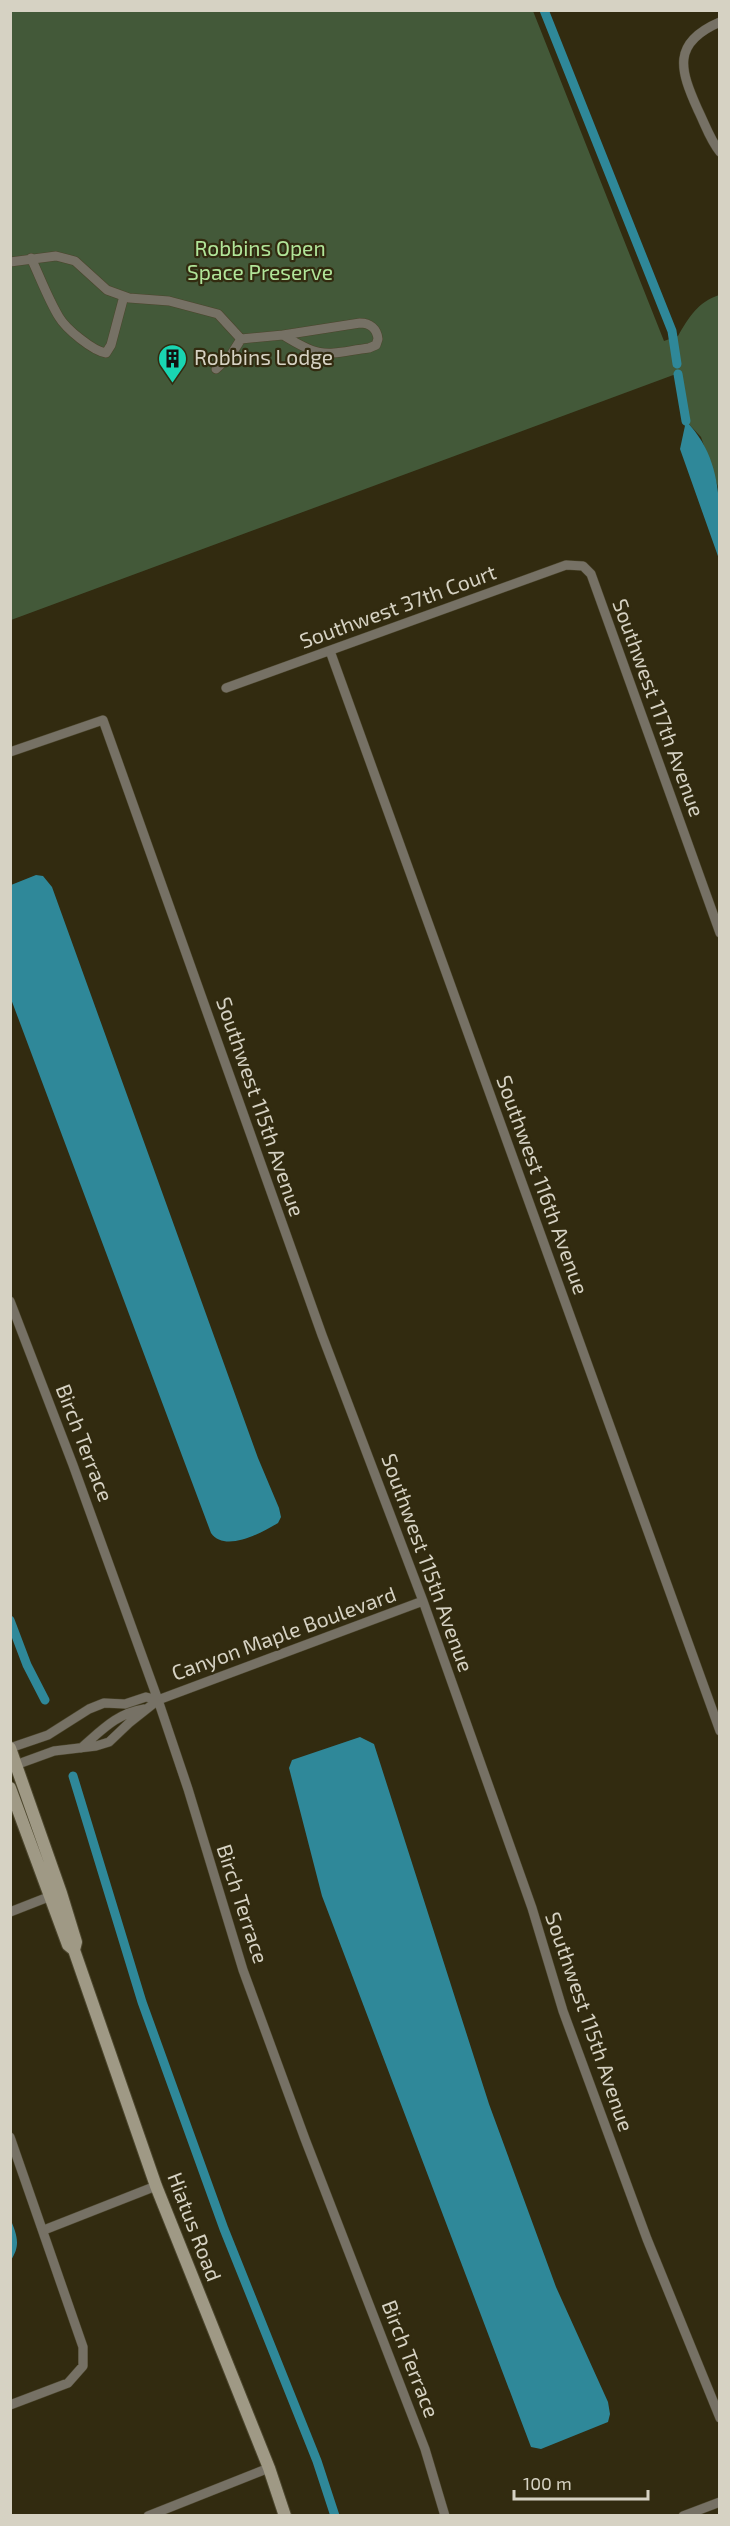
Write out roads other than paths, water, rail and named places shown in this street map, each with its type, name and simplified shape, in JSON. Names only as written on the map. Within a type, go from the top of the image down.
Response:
[{"type":"street","points":[[720,22],[702,30],[691,40],[686,52],[683,74],[720,152]]},
{"type":"street","points":[[10,262],[56,256],[75,261],[107,290],[124,296],[169,301],[218,314],[241,339]]},
{"type":"street","points":[[31,258],[59,319],[90,347],[100,352],[106,353],[111,345],[124,296]]},
{"type":"street","points":[[241,339],[360,323],[367,323],[374,328],[378,339],[376,345],[369,348],[322,355],[308,351],[283,335]]},
{"type":"street","points":[[216,369],[231,355],[241,339]]},
{"type":"street","name":"Southwest 37th Court","points":[[226,688],[566,565],[583,566]]},
{"type":"street","name":"Southwest 117th Avenue","points":[[583,566],[591,574],[720,933]]},
{"type":"street","name":"Southwest 116th Avenue","points":[[330,651],[720,1731]]},
{"type":"street","name":"Southwest 115th Avenue","points":[[10,752],[103,720],[306,1290],[423,1602],[532,1908],[567,2022],[647,2239],[720,2418]]},
{"type":"street","name":"Birch Terrace","points":[[10,1301],[73,1465],[158,1700],[247,1980],[305,2139],[421,2439],[445,2516]]},
{"type":"street","name":"Canyon Maple Boulevard","points":[[14,1765],[54,1750],[81,1748],[109,1742],[158,1700],[423,1602]]},
{"type":"street","name":"Canyon Maple Boulevard","points":[[10,1748],[48,1735],[88,1709],[104,1703],[124,1704],[146,1697],[158,1700]]},
{"type":"street","points":[[104,1703],[115,1719]]},
{"type":"street","name":"Canyon Maple Boulevard","points":[[81,1748],[128,1711],[147,1708]]},
{"type":"street","name":"Hiatus Road","points":[[10,1748],[56,1894]]},
{"type":"street","name":"Hiatus Road","points":[[10,1788],[76,1942],[74,1950],[156,2186],[269,2468],[285,2516]]},
{"type":"street","points":[[10,1912],[56,1894]]},
{"type":"street","points":[[10,2137],[83,2347],[83,2366],[68,2383],[10,2405]]},
{"type":"street","points":[[44,2230],[156,2186]]},
{"type":"street","points":[[148,2516],[269,2468]]},
{"type":"street","points":[[682,2516],[720,2502]]},
{"type":"water","points":[[686,421],[707,452],[713,469],[719,504],[719,559],[680,449]]},
{"type":"water","points":[[36,875],[43,876],[52,887],[258,1458],[279,1508],[281,1517],[278,1523],[243,1539],[225,1541],[217,1539],[211,1533],[11,999],[11,885]]},
{"type":"water","points":[[360,1737],[374,1744],[489,2104],[556,2287],[608,2402],[610,2414],[608,2422],[541,2449],[531,2447],[322,1896],[289,1768],[292,1760]]},
{"type":"water","points":[[10,2218],[17,2240],[16,2250],[11,2260]]},
{"type":"waterway","points":[[544,10],[672,331],[677,364]]},
{"type":"waterway","points":[[678,374],[686,421]]},
{"type":"waterway","points":[[10,1620],[27,1665],[45,1700]]},
{"type":"waterway","points":[[73,1776],[142,2002],[224,2229],[317,2461],[335,2516]]},
{"type":"place","name":"Robbins Lodge","points":[[173,384]]},
{"type":"park label","name":"Robbins Open Space Preserve","points":[[260,261]]}]
